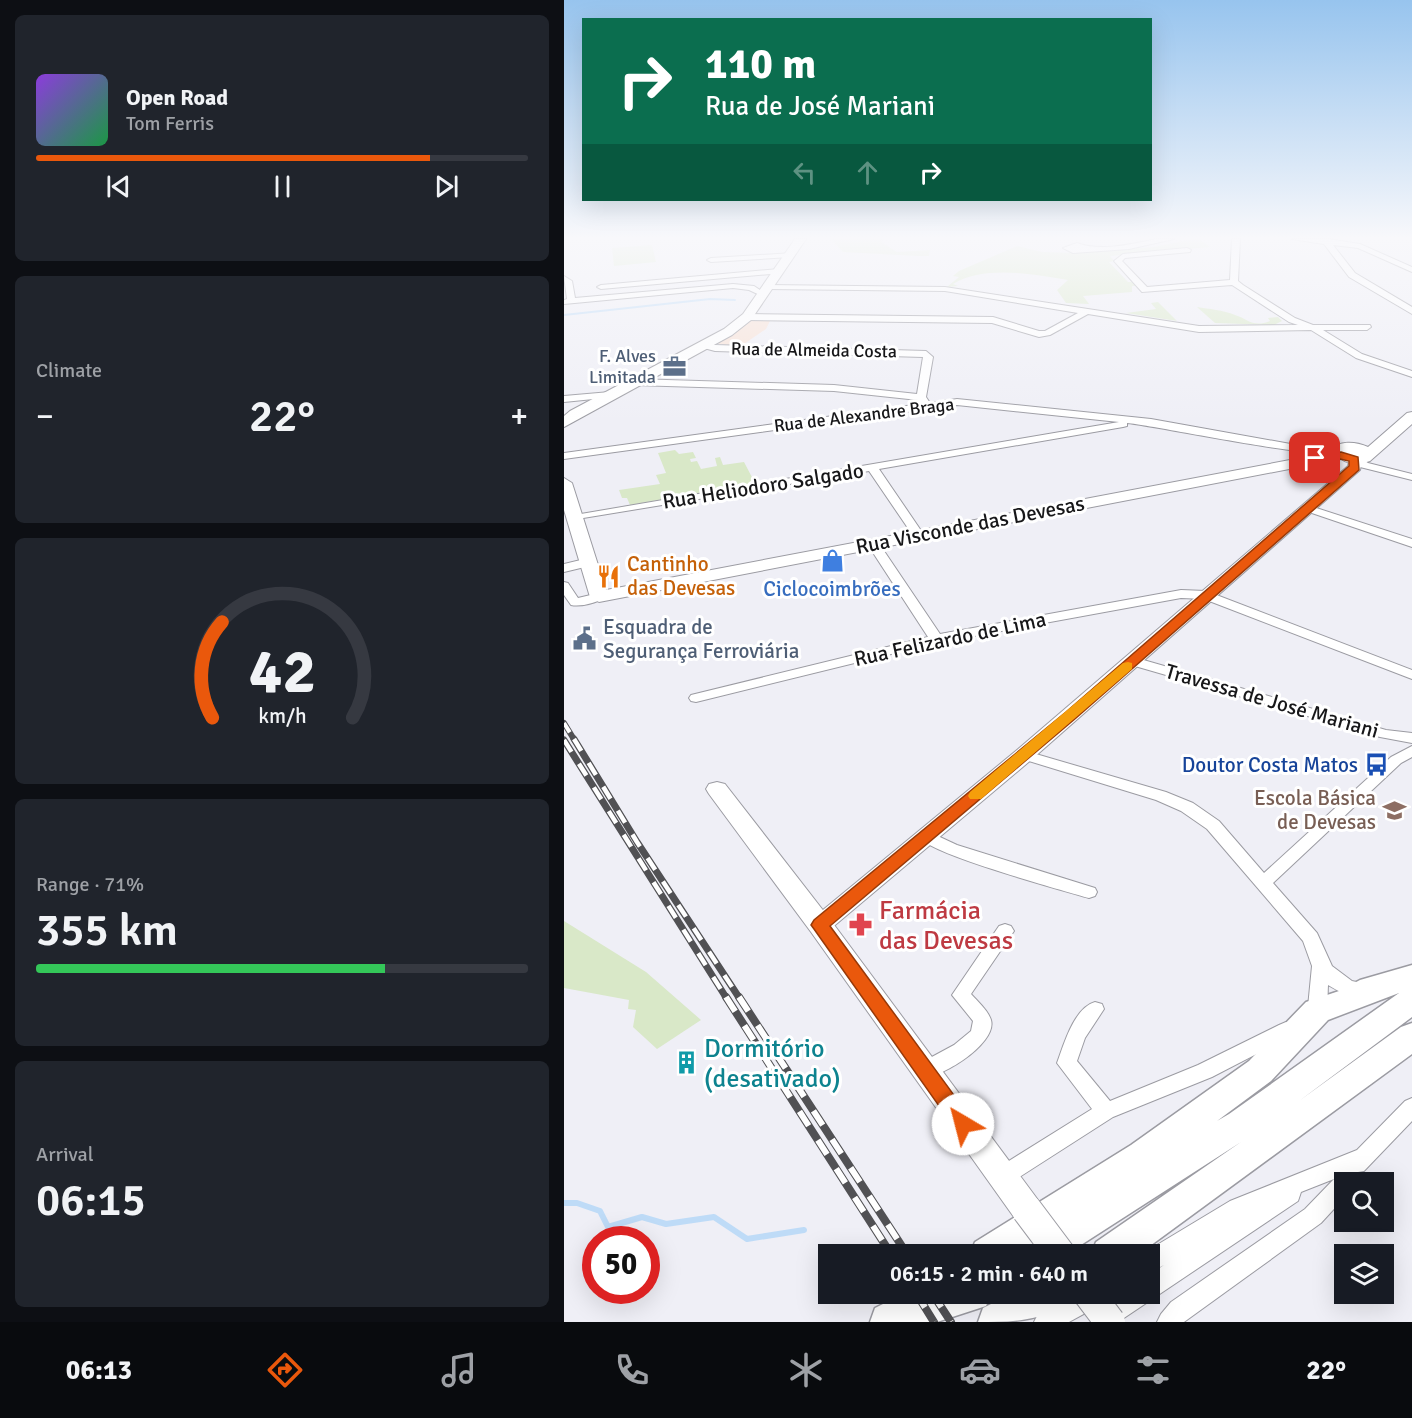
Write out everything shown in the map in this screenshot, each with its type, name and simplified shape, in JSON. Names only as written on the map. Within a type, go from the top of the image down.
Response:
[{"type":"main road","points":[[564,423],[575,414],[728,332],[747,316],[756,301]]},
{"type":"main road","points":[[1353,455],[1379,443],[1412,416]]},
{"type":"main road","name":"Rua Visconde das Devesas","points":[[599,597],[874,544],[1311,454],[1353,455]]},
{"type":"main road","points":[[564,483],[599,597]]},
{"type":"main road","points":[[717,789],[820,925],[924,1071],[1052,1244]]},
{"type":"main road","points":[[1003,1244],[1143,1156],[1260,1071],[1317,1011],[1350,1000],[1371,989],[1412,977]]},
{"type":"main road","points":[[1051,1244],[1241,1124],[1412,1000]]},
{"type":"main road","points":[[1122,1244],[1256,1151],[1412,1036]]},
{"type":"main road","points":[[913,1308],[929,1304]]},
{"type":"main road","points":[[997,1322],[1031,1304]]},
{"type":"main road","points":[[1096,1304],[1110,1322]]},
{"type":"street","points":[[1027,301],[1184,328],[1355,329],[1367,327],[1313,328]]},
{"type":"street","points":[[1263,301],[1292,320],[1313,328],[1359,356],[1412,374]]},
{"type":"street","points":[[1395,301],[1412,311]]},
{"type":"street","points":[[747,316],[993,320],[1039,334],[1047,333],[1086,312]]},
{"type":"street","points":[[1276,329],[1290,325],[1292,320]]},
{"type":"street","name":"Rua de Almeida Costa","points":[[703,345],[715,348],[926,354],[928,357],[924,401]]},
{"type":"street","points":[[634,382],[834,388],[924,401]]},
{"type":"street","points":[[564,399],[610,395]]},
{"type":"street","name":"Rua de Alexandre Braga","points":[[564,456],[924,401],[984,404],[1131,420],[1311,454]]},
{"type":"street","points":[[872,467],[1128,423],[1131,420]]},
{"type":"street","points":[[1353,455],[1364,465],[1412,477]]},
{"type":"street","points":[[820,925],[1024,755],[1355,467],[1353,455]]},
{"type":"street","name":"Rua Heliodoro Salgado","points":[[575,518],[872,467],[918,535]]},
{"type":"street","points":[[1307,508],[1412,543]]},
{"type":"street","points":[[874,544],[936,639]]},
{"type":"street","points":[[564,568],[589,562]]},
{"type":"street","points":[[564,586],[575,602],[599,597]]},
{"type":"street","name":"Rua Felizardo de Lima","points":[[696,698],[936,639],[1181,594],[1206,595]]},
{"type":"street","points":[[1206,595],[1412,675]]},
{"type":"street","name":"Travessa de José Mariani","points":[[1133,661],[1385,734],[1412,738]]},
{"type":"street","points":[[1385,734],[1397,744],[1400,752],[1396,760]]},
{"type":"street","points":[[1264,882],[1396,760],[1412,751]]},
{"type":"street","points":[[1024,755],[1161,796],[1187,807],[1213,825],[1264,882],[1311,938],[1321,966],[1334,981],[1357,990],[1371,989]]},
{"type":"street","points":[[927,837],[951,849],[1089,892]]},
{"type":"street","points":[[924,1071],[977,1041],[982,1032],[982,1020],[961,995],[1005,931]]},
{"type":"street","points":[[1002,1176],[1106,1111],[1205,1071],[1317,1011],[1321,966]]},
{"type":"street","points":[[1095,1009],[1076,1035],[1067,1063],[1106,1111]]},
{"type":"street","points":[[1351,1172],[1361,1158],[1412,1107]]},
{"type":"street","points":[[1160,1255],[1238,1208],[1361,1158]]},
{"type":"street","points":[[1160,1281],[1313,1179]]},
{"type":"street","points":[[1169,1322],[1179,1310],[1313,1216],[1334,1194]]},
{"type":"street","points":[[1046,1322],[1079,1304]]},
{"type":"street","points":[[1098,1322],[1125,1304]]},
{"type":"shaded area","points":[[771,319],[766,329],[741,346],[718,344],[751,320]]},
{"type":"green space","points":[[1064,301],[1087,301],[1089,304],[1066,303]]},
{"type":"green space","points":[[1158,302],[1177,321],[1126,313],[1156,309],[1151,303]]},
{"type":"green space","points":[[1197,307],[1226,312],[1259,324],[1270,321],[1268,318],[1278,317],[1282,321],[1274,325],[1215,323]]},
{"type":"green space","points":[[675,450],[679,454],[693,452],[696,458],[690,459],[691,462],[697,461],[701,469],[717,466],[715,458],[720,457],[723,465],[744,462],[755,483],[630,505],[627,498],[622,498],[619,490],[660,484],[656,475],[666,473],[658,453]]},
{"type":"green space","points":[[564,921],[646,972],[701,1020],[657,1049],[633,1027],[636,1010],[628,1009],[629,1000],[564,988]]},
{"type":"waterway","points":[[564,315],[695,301]]},
{"type":"waterway","points":[[564,1203],[577,1203],[600,1211],[608,1227],[642,1217],[666,1224],[714,1217],[747,1239],[804,1230]]},
{"type":"railway","points":[[564,723],[575,741]]},
{"type":"railway","points":[[574,739],[637,842],[740,999]]},
{"type":"railway","points":[[564,740],[727,999]]},
{"type":"railway","points":[[726,997],[885,1244]]},
{"type":"railway","points":[[739,997],[900,1244]]},
{"type":"railway","points":[[923,1304],[934,1322]]},
{"type":"railway","points":[[939,1304],[951,1322]]},
{"type":"slow traffic","points":[[976,796],[1128,666]]},
{"type":"place","name":"F. Alves Limitada","points":[[674,366]]},
{"type":"place","name":"Ciclocoimbrões","points":[[832,561]]},
{"type":"place","name":"Cantinho das Devesas","points":[[609,576]]},
{"type":"place","name":"Esquadra de Segurança Ferroviária","points":[[585,639]]},
{"type":"place","name":"Doutor Costa Matos","points":[[1376,765]]},
{"type":"place","name":"Escola Básica de Devesas","points":[[1394,810]]},
{"type":"place","name":"Farmácia das Devesas","points":[[861,925]]},
{"type":"place","name":"Dormitório (desativado)","points":[[686,1063]]},
{"type":"route","points":[[963,1124],[820,925],[1071,715],[1355,467],[1354,460],[1341,455],[1315,458]]}]
